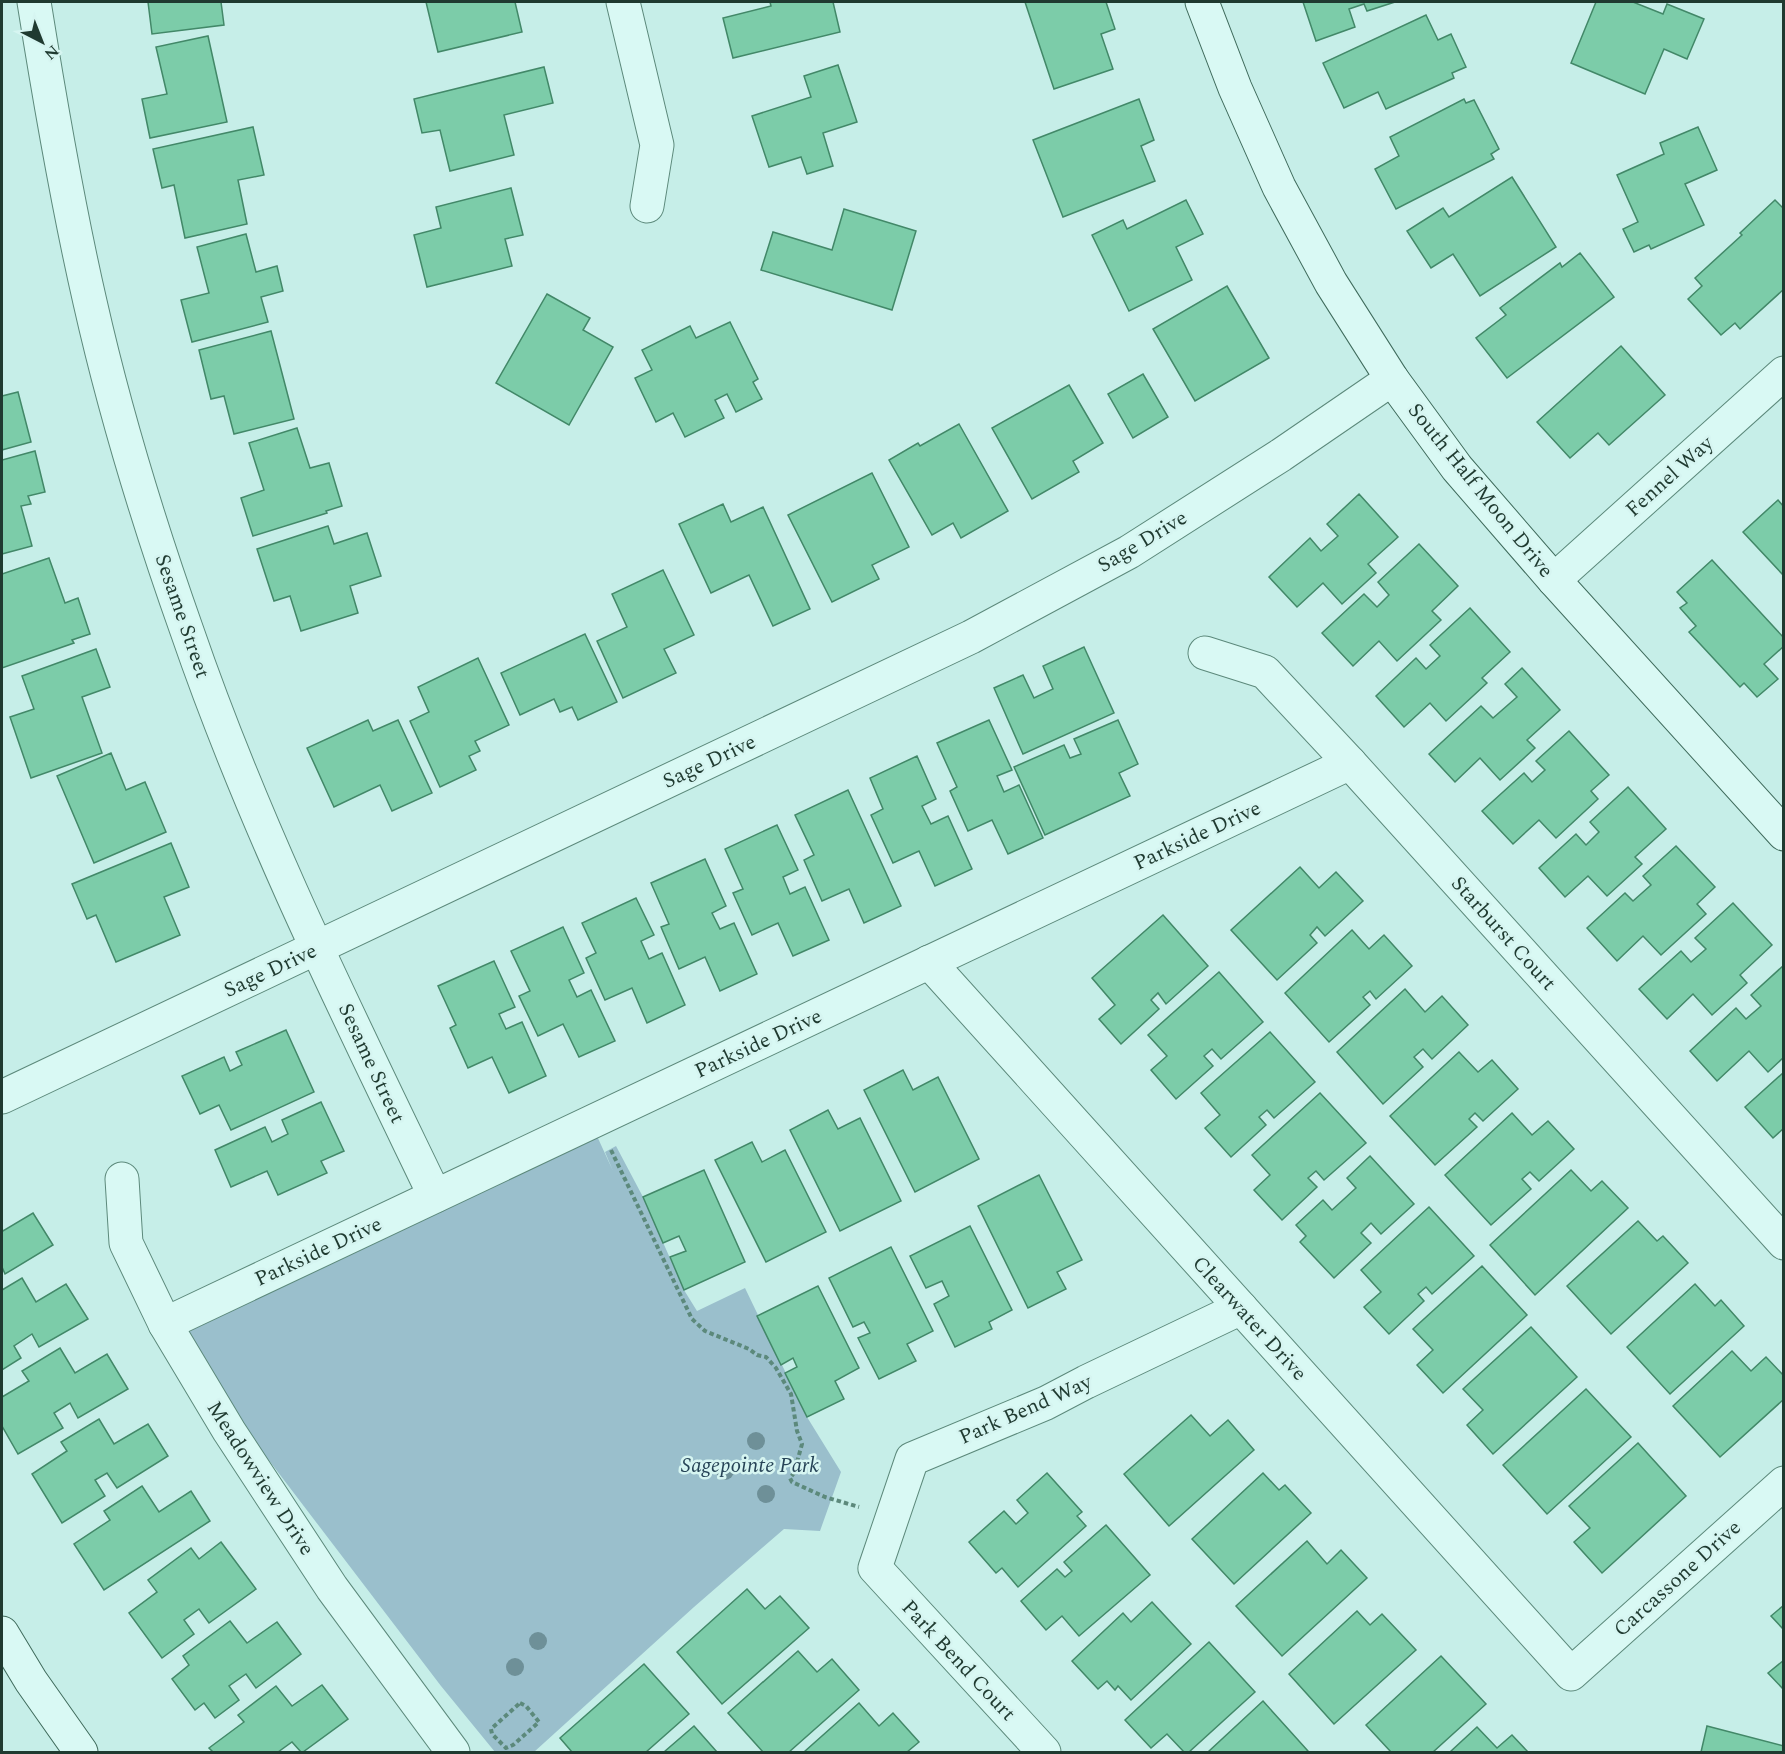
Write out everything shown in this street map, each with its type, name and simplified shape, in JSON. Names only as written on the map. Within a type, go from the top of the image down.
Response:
[{"type":"street","name":"Sesame Street","points":[[34,2],[55,136],[88,292],[134,470],[187,632],[240,771],[317,948],[435,1196]]},
{"type":"street","points":[[623,2],[657,146],[647,206]]},
{"type":"street","name":"South Half Moon Drive","points":[[1202,2],[1235,88],[1279,187],[1330,283],[1392,379],[1457,468],[1554,580],[1784,834]]},
{"type":"street","name":"Fennel Way","points":[[1554,580],[1784,373]]},
{"type":"street","name":"Sage Drive","points":[[2,1098],[971,637],[1129,552],[1281,455],[1392,379]]},
{"type":"street","name":"Starburst Court","points":[[1205,653],[1265,672],[1784,1243]]},
{"type":"street","name":"Parkside Drive","points":[[165,1324],[1350,763]]},
{"type":"street","name":"Clearwater Drive","points":[[929,962],[1571,1674]]},
{"type":"street","name":"Meadowview Drive","points":[[122,1179],[126,1243],[165,1324],[229,1431],[332,1588],[453,1752]]},
{"type":"street","name":"Park Bend Way","points":[[875,1568],[912,1459],[1046,1403],[1241,1308]]},
{"type":"street","name":"Carcassone Drive","points":[[1571,1674],[1784,1483]]},
{"type":"street","name":"Park Bend Court","points":[[875,1568],[1044,1752]]},
{"type":"street","points":[[2,1633],[31,1681],[81,1752]]},
{"type":"path","points":[[596,1120],[692,1319],[705,1331],[766,1357],[776,1368],[791,1394],[797,1431],[802,1444],[794,1473],[790,1479],[792,1482],[825,1497],[892,1517]]},
{"type":"path","points":[[520,1703],[526,1706],[539,1722],[508,1748],[492,1734],[491,1730],[520,1703]]},
{"type":"green space","name":"Sagepointe Park","points":[[591,1123],[613,1171],[605,1152],[616,1146],[643,1197],[684,1290],[697,1311],[745,1288],[807,1417],[841,1472],[820,1531],[784,1529],[534,1752],[495,1752],[441,1686],[165,1324]]},
{"type":"building","points":[[148,2],[221,2],[224,25],[152,34]]},
{"type":"building","points":[[426,2],[515,2],[522,32],[438,52]]},
{"type":"building","points":[[770,2],[833,2],[840,32],[733,58],[723,18],[771,6]]},
{"type":"building","points":[[1025,2],[1106,2],[1115,29],[1101,34],[1113,69],[1054,89]]},
{"type":"building","points":[[1303,2],[1395,2],[1367,11],[1364,4],[1349,9],[1355,27],[1316,41]]},
{"type":"building","points":[[1596,2],[1633,2],[1663,14],[1667,4],[1704,19],[1687,59],[1664,49],[1645,94],[1571,63]]},
{"type":"building","points":[[1426,15],[1438,40],[1451,34],[1466,67],[1452,73],[1454,78],[1386,109],[1378,92],[1344,108],[1323,63]]},
{"type":"building","points":[[208,36],[227,122],[150,138],[142,99],[167,94],[156,47]]},
{"type":"building","points":[[838,65],[857,122],[823,133],[833,166],[807,174],[801,157],[769,167],[752,116],[811,97],[804,76]]},
{"type":"building","points":[[544,67],[553,103],[504,115],[514,155],[450,171],[440,130],[422,133],[414,99]]},
{"type":"building","points":[[1139,99],[1154,140],[1141,146],[1155,181],[1063,217],[1033,140]]},
{"type":"building","points":[[1464,99],[1466,103],[1474,100],[1499,149],[1491,154],[1494,159],[1396,209],[1375,169],[1399,156],[1390,137]]},
{"type":"building","points":[[253,127],[264,175],[238,180],[247,224],[185,238],[174,185],[162,188],[153,149]]},
{"type":"building","points":[[1698,127],[1717,170],[1685,184],[1704,225],[1651,249],[1649,245],[1634,252],[1623,229],[1638,222],[1617,175],[1664,154],[1660,143]]},
{"type":"building","points":[[1512,177],[1556,247],[1480,296],[1453,254],[1431,268],[1407,231],[1443,208],[1449,217]]},
{"type":"building","points":[[511,188],[523,235],[505,239],[512,266],[427,287],[414,235],[441,228],[436,207]]},
{"type":"building","points":[[1186,200],[1203,234],[1176,247],[1192,280],[1129,311],[1092,235],[1123,220],[1127,229]]},
{"type":"building","points":[[1775,200],[1784,209],[1784,289],[1740,329],[1735,323],[1721,335],[1688,299],[1702,286],[1695,278],[1742,235],[1740,233]]},
{"type":"building","points":[[844,209],[916,231],[892,310],[761,270],[773,232],[832,250]]},
{"type":"building","points":[[246,234],[256,272],[277,266],[283,291],[261,297],[268,322],[192,342],[181,300],[209,293],[197,247]]},
{"type":"building","points":[[1580,253],[1614,297],[1507,378],[1476,338],[1506,315],[1500,308],[1560,263],[1562,267]]},
{"type":"building","points":[[1227,286],[1269,358],[1195,401],[1153,329]]},
{"type":"building","points":[[547,294],[590,318],[583,330],[613,347],[569,425],[496,383]]},
{"type":"building","points":[[730,322],[758,379],[753,382],[762,399],[736,412],[727,394],[715,400],[724,418],[685,437],[673,413],[656,422],[635,378],[652,370],[642,350],[690,326],[696,338]]},
{"type":"building","points":[[271,331],[294,419],[234,434],[224,396],[211,399],[199,350]]},
{"type":"building","points":[[1621,346],[1665,395],[1609,445],[1598,433],[1570,458],[1537,422]]},
{"type":"building","points":[[1143,374],[1168,417],[1133,438],[1108,394]]},
{"type":"building","points":[[1069,385],[1103,443],[1073,461],[1079,472],[1032,499],[992,428]]},
{"type":"building","points":[[18,392],[31,442],[2,450],[2,396]]},
{"type":"building","points":[[959,424],[1008,511],[961,538],[953,523],[932,535],[889,460],[918,443],[920,446]]},
{"type":"building","points":[[297,428],[310,468],[329,463],[342,506],[326,511],[327,513],[253,536],[241,498],[264,490],[249,443]]},
{"type":"building","points":[[35,451],[45,492],[28,496],[31,504],[21,506],[32,546],[2,554],[2,460]]},
{"type":"building","points":[[872,473],[909,547],[872,565],[879,579],[832,602],[788,515]]},
{"type":"building","points":[[1359,494],[1398,537],[1368,564],[1376,573],[1342,604],[1323,583],[1297,607],[1269,577],[1310,538],[1321,551],[1338,536],[1327,524]]},
{"type":"building","points":[[1778,500],[1784,507],[1784,576],[1743,532]]},
{"type":"building","points":[[723,504],[731,522],[763,507],[810,609],[773,626],[749,575],[711,593],[679,524]]},
{"type":"building","points":[[328,526],[334,544],[367,533],[381,576],[350,586],[358,613],[301,631],[290,596],[274,601],[257,549]]},
{"type":"building","points":[[1419,544],[1458,586],[1432,611],[1441,620],[1397,661],[1379,641],[1353,666],[1322,633],[1364,594],[1377,607],[1389,595],[1378,582]]},
{"type":"building","points":[[49,558],[65,603],[78,598],[90,634],[72,640],[74,643],[2,668],[2,574]]},
{"type":"building","points":[[1712,560],[1784,638],[1784,646],[1764,664],[1778,679],[1757,697],[1744,683],[1740,687],[1689,632],[1696,626],[1680,608],[1687,603],[1677,592]]},
{"type":"building","points":[[663,570],[694,635],[664,649],[676,673],[623,698],[597,641],[627,627],[612,594]]},
{"type":"building","points":[[1470,608],[1510,652],[1482,678],[1487,683],[1446,721],[1430,703],[1404,727],[1376,696],[1416,658],[1426,669],[1440,656],[1430,645]]},
{"type":"building","points":[[585,634],[617,702],[578,720],[572,707],[560,712],[554,699],[520,715],[501,673]]},
{"type":"building","points":[[1084,647],[1114,713],[1023,754],[994,688],[1023,675],[1034,698],[1053,689],[1043,666]]},
{"type":"building","points":[[96,649],[110,687],[82,697],[102,753],[31,778],[10,717],[34,709],[22,676]]},
{"type":"building","points":[[478,658],[509,725],[475,741],[480,751],[469,756],[476,770],[440,787],[410,721],[429,712],[418,687]]},
{"type":"building","points":[[1522,668],[1560,710],[1527,740],[1535,748],[1500,780],[1480,758],[1455,782],[1429,754],[1481,706],[1493,718],[1517,697],[1505,684]]},
{"type":"building","points":[[368,720],[373,731],[398,720],[432,793],[392,811],[380,785],[334,807],[307,748]]},
{"type":"building","points":[[989,720],[1012,770],[997,776],[1004,792],[1019,785],[1043,838],[1008,854],[992,820],[968,831],[950,791],[957,787],[937,743]]},
{"type":"building","points":[[1118,720],[1138,764],[1119,773],[1130,796],[1045,835],[1014,767],[1064,745],[1070,758],[1081,754],[1074,739]]},
{"type":"building","points":[[1569,731],[1609,775],[1591,791],[1598,799],[1556,838],[1539,820],[1513,844],[1482,811],[1524,773],[1532,782],[1545,770],[1536,761]]},
{"type":"building","points":[[111,753],[126,790],[145,782],[166,832],[94,863],[57,776]]},
{"type":"building","points":[[917,756],[936,799],[922,806],[931,824],[948,816],[972,869],[935,886],[919,851],[893,863],[871,815],[883,809],[870,778]]},
{"type":"building","points":[[1628,787],[1666,829],[1635,857],[1642,864],[1607,896],[1588,876],[1565,897],[1539,868],[1576,834],[1586,845],[1599,832],[1590,822]]},
{"type":"building","points":[[848,790],[901,906],[864,923],[849,889],[822,901],[804,860],[814,855],[795,815]]},
{"type":"building","points":[[777,825],[798,870],[783,877],[790,894],[805,887],[829,940],[793,956],[778,923],[752,935],[733,893],[743,889],[725,849]]},
{"type":"building","points":[[171,843],[189,887],[164,897],[180,935],[116,962],[96,915],[87,919],[72,884]]},
{"type":"building","points":[[1676,846],[1715,887],[1697,904],[1706,914],[1661,955],[1643,936],[1617,961],[1587,928],[1625,893],[1633,901],[1651,885],[1643,876]]},
{"type":"building","points":[[705,859],[726,906],[712,913],[720,929],[734,923],[757,974],[720,991],[705,957],[679,969],[661,927],[669,924],[651,883]]},
{"type":"building","points":[[1300,867],[1319,888],[1336,872],[1363,901],[1325,936],[1317,927],[1310,935],[1317,943],[1277,980],[1231,930]]},
{"type":"building","points":[[636,898],[654,935],[641,941],[649,959],[662,953],[685,1005],[647,1023],[632,988],[605,1000],[586,958],[596,953],[582,923]]},
{"type":"building","points":[[1733,903],[1772,945],[1740,975],[1747,983],[1712,1015],[1693,994],[1667,1019],[1639,989],[1681,951],[1691,962],[1706,949],[1695,938]]},
{"type":"building","points":[[1163,915],[1208,966],[1166,1004],[1158,993],[1151,1000],[1159,1009],[1121,1044],[1099,1019],[1115,1005],[1092,978]]},
{"type":"building","points":[[563,927],[584,973],[569,980],[577,997],[591,990],[615,1041],[579,1057],[563,1024],[538,1036],[519,996],[530,991],[511,951]]},
{"type":"building","points":[[1352,930],[1369,949],[1384,935],[1412,966],[1376,999],[1370,991],[1363,997],[1370,1005],[1329,1042],[1285,993]]},
{"type":"building","points":[[494,961],[515,1007],[499,1014],[506,1029],[522,1022],[546,1076],[509,1093],[492,1057],[468,1068],[450,1028],[456,1025],[438,986]]},
{"type":"building","points":[[1784,965],[1784,1057],[1768,1072],[1749,1051],[1717,1081],[1690,1051],[1736,1008],[1746,1019],[1761,1006],[1751,995]]},
{"type":"building","points":[[1219,972],[1263,1022],[1221,1059],[1212,1049],[1204,1056],[1213,1066],[1176,1099],[1151,1070],[1167,1056],[1148,1035]]},
{"type":"building","points":[[1405,989],[1425,1012],[1442,996],[1468,1025],[1432,1059],[1423,1049],[1414,1057],[1423,1067],[1383,1104],[1337,1052]]},
{"type":"building","points":[[286,1030],[314,1092],[231,1130],[219,1105],[200,1114],[182,1076],[224,1057],[230,1071],[242,1065],[236,1052]]},
{"type":"building","points":[[1270,1032],[1315,1082],[1274,1118],[1267,1110],[1259,1117],[1266,1125],[1231,1157],[1205,1128],[1220,1115],[1201,1093]]},
{"type":"building","points":[[1459,1052],[1478,1072],[1492,1060],[1518,1089],[1483,1121],[1475,1113],[1469,1119],[1477,1127],[1435,1165],[1390,1116]]},
{"type":"building","points":[[903,1070],[913,1090],[938,1077],[979,1159],[915,1192],[864,1090]]},
{"type":"building","points":[[1784,1072],[1784,1128],[1773,1138],[1745,1107]]},
{"type":"building","points":[[1320,1093],[1366,1143],[1324,1180],[1316,1171],[1308,1178],[1317,1187],[1282,1220],[1254,1190],[1270,1175],[1252,1155]]},
{"type":"building","points":[[321,1102],[344,1151],[321,1161],[327,1173],[278,1195],[267,1171],[231,1187],[215,1150],[265,1127],[272,1142],[288,1134],[282,1120]]},
{"type":"building","points":[[828,1110],[838,1129],[860,1118],[901,1201],[840,1231],[790,1130]]},
{"type":"building","points":[[1512,1113],[1532,1135],[1548,1121],[1574,1149],[1539,1181],[1530,1172],[1522,1179],[1531,1189],[1491,1225],[1445,1175]]},
{"type":"building","points":[[752,1142],[762,1162],[785,1150],[826,1232],[766,1262],[715,1160]]},
{"type":"building","points":[[1370,1156],[1414,1204],[1381,1234],[1371,1223],[1361,1233],[1371,1243],[1334,1278],[1300,1242],[1306,1236],[1296,1225],[1323,1200],[1332,1210],[1356,1188],[1347,1178]]},
{"type":"building","points":[[704,1170],[745,1262],[684,1290],[670,1257],[686,1251],[679,1236],[663,1243],[643,1197]]},
{"type":"building","points":[[1571,1170],[1591,1191],[1602,1181],[1628,1208],[1535,1295],[1490,1245]]},
{"type":"building","points":[[1039,1175],[1082,1260],[1057,1272],[1066,1289],[1028,1308],[978,1206]]},
{"type":"building","points":[[1429,1207],[1474,1256],[1432,1294],[1426,1287],[1418,1294],[1424,1301],[1389,1334],[1364,1307],[1381,1292],[1361,1270]]},
{"type":"building","points":[[33,1213],[53,1245],[5,1274],[2,1267],[2,1229],[3,1231]]},
{"type":"building","points":[[1638,1221],[1657,1241],[1663,1236],[1688,1263],[1611,1334],[1567,1286]]},
{"type":"building","points":[[970,1226],[1012,1310],[989,1322],[992,1329],[955,1347],[934,1304],[949,1296],[942,1281],[926,1288],[910,1256]]},
{"type":"building","points":[[891,1247],[933,1331],[907,1344],[916,1361],[879,1379],[858,1338],[870,1333],[864,1322],[853,1327],[829,1278]]},
{"type":"building","points":[[1482,1266],[1527,1315],[1443,1393],[1417,1365],[1433,1350],[1413,1329]]},
{"type":"building","points":[[22,1278],[36,1302],[66,1284],[88,1319],[39,1347],[32,1334],[14,1346],[21,1358],[2,1370],[2,1290]]},
{"type":"building","points":[[1695,1284],[1715,1306],[1721,1300],[1744,1326],[1670,1394],[1627,1347]]},
{"type":"building","points":[[818,1286],[859,1368],[835,1381],[844,1399],[807,1417],[785,1373],[797,1367],[793,1358],[781,1365],[757,1316]]},
{"type":"building","points":[[1531,1327],[1577,1377],[1493,1454],[1467,1425],[1483,1410],[1463,1389]]},
{"type":"building","points":[[60,1348],[75,1373],[107,1354],[128,1389],[78,1418],[70,1403],[54,1413],[63,1428],[18,1454],[2,1426],[2,1397],[29,1381],[22,1371]]},
{"type":"building","points":[[1732,1351],[1751,1371],[1766,1357],[1784,1376],[1784,1399],[1720,1457],[1673,1406]]},
{"type":"building","points":[[1586,1389],[1631,1437],[1547,1514],[1503,1465]]},
{"type":"building","points":[[1191,1415],[1210,1436],[1228,1420],[1254,1450],[1169,1526],[1124,1474]]},
{"type":"building","points":[[99,1419],[114,1444],[148,1424],[168,1456],[117,1488],[107,1473],[95,1480],[105,1496],[62,1523],[32,1474],[67,1451],[61,1442]]},
{"type":"building","points":[[1638,1443],[1686,1496],[1602,1573],[1574,1542],[1590,1528],[1569,1506]]},
{"type":"building","points":[[1047,1473],[1082,1512],[1077,1516],[1086,1526],[1018,1587],[1002,1568],[996,1573],[969,1542],[1004,1511],[1016,1524],[1028,1513],[1017,1500]]},
{"type":"building","points":[[1263,1473],[1279,1490],[1285,1485],[1311,1513],[1234,1584],[1192,1539]]},
{"type":"building","points":[[142,1486],[159,1512],[191,1491],[210,1521],[104,1590],[74,1544],[110,1520],[104,1511]]},
{"type":"building","points":[[1106,1525],[1150,1575],[1079,1636],[1062,1616],[1046,1630],[1021,1601],[1057,1569],[1065,1577],[1072,1571],[1064,1562]]},
{"type":"building","points":[[1307,1541],[1327,1564],[1341,1550],[1367,1578],[1282,1656],[1236,1606]]},
{"type":"building","points":[[221,1542],[256,1589],[209,1623],[199,1609],[184,1620],[194,1634],[162,1658],[129,1613],[157,1592],[148,1580],[191,1548],[199,1559]]},
{"type":"building","points":[[747,1589],[765,1609],[780,1596],[809,1628],[722,1704],[677,1652]]},
{"type":"building","points":[[1152,1602],[1191,1644],[1131,1700],[1118,1686],[1115,1690],[1107,1681],[1098,1689],[1072,1661],[1123,1613],[1131,1622]]},
{"type":"building","points":[[1784,1605],[1784,1630],[1771,1616]]},
{"type":"building","points":[[1357,1611],[1370,1625],[1382,1614],[1416,1650],[1334,1724],[1289,1674]]},
{"type":"building","points":[[230,1621],[247,1643],[277,1622],[301,1654],[256,1688],[246,1674],[229,1686],[239,1700],[215,1718],[204,1703],[195,1710],[172,1679],[189,1665],[183,1656]]},
{"type":"building","points":[[1209,1642],[1255,1692],[1189,1752],[1184,1752],[1167,1734],[1151,1748],[1125,1720]]},
{"type":"building","points":[[798,1651],[817,1672],[832,1659],[859,1690],[789,1752],[763,1752],[728,1713]]},
{"type":"building","points":[[1441,1656],[1486,1704],[1433,1752],[1391,1752],[1366,1725]]},
{"type":"building","points":[[1784,1660],[1784,1690],[1768,1673]]},
{"type":"building","points":[[644,1664],[689,1714],[646,1752],[572,1752],[560,1738]]},
{"type":"building","points":[[322,1685],[348,1719],[303,1752],[292,1742],[278,1752],[213,1752],[209,1748],[244,1722],[238,1715],[276,1686],[292,1706]]},
{"type":"building","points":[[1263,1701],[1308,1751],[1208,1752]]},
{"type":"building","points":[[859,1703],[879,1726],[893,1713],[919,1742],[907,1752],[804,1752]]},
{"type":"building","points":[[694,1726],[717,1752],[664,1752]]},
{"type":"building","points":[[1707,1726],[1784,1746],[1784,1752],[1701,1752]]},
{"type":"building","points":[[1477,1727],[1497,1748],[1512,1735],[1528,1752],[1450,1752]]}]
